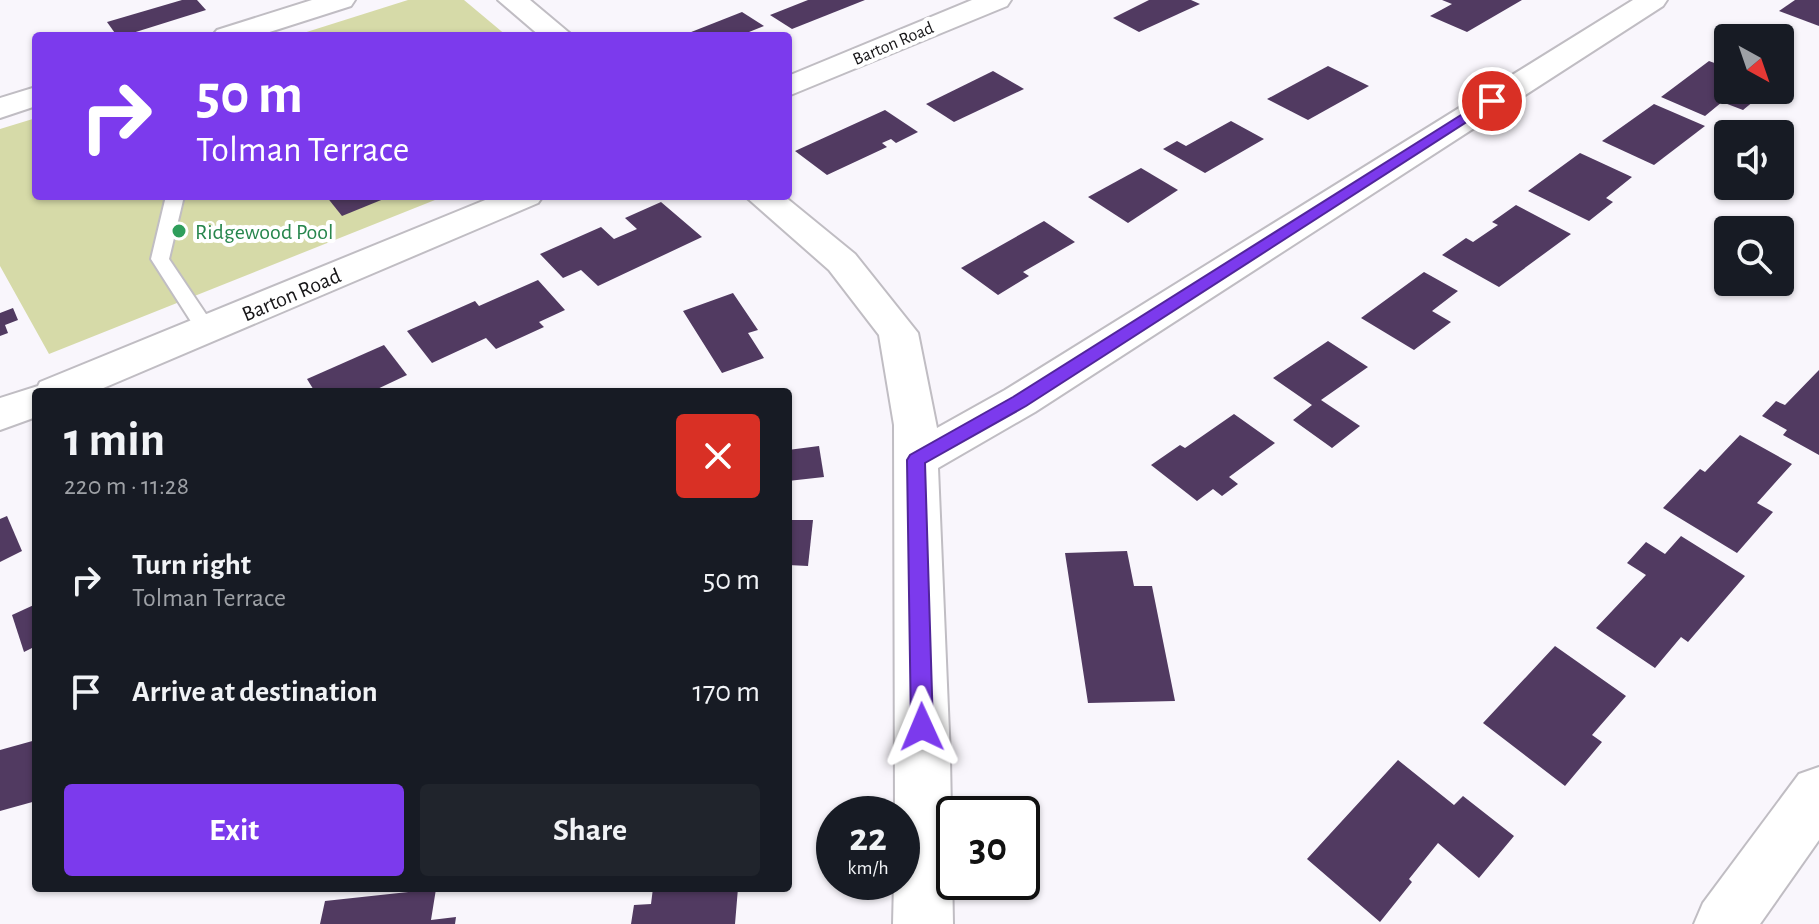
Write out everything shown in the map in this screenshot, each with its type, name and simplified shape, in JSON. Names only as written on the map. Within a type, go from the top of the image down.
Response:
[{"type":"street","points":[[240,32],[341,0]]},
{"type":"street","points":[[512,0],[553,32]]},
{"type":"street","name":"Barton Road","points":[[792,85],[997,0]]},
{"type":"street","points":[[916,460],[1020,401],[1653,0]]},
{"type":"street","points":[[0,108],[32,97]]},
{"type":"street","name":"Barton Road","points":[[65,388],[516,200]]},
{"type":"street","points":[[767,200],[842,262],[898,333],[915,425],[923,924]]},
{"type":"street","points":[[0,415],[32,402]]},
{"type":"street","points":[[1724,924],[1819,793]]},
{"type":"lane","points":[[174,200],[160,259],[206,329]]},
{"type":"green space","points":[[408,0],[464,0],[502,32],[307,32]]},
{"type":"green space","name":"Ridgewood Pool","points":[[32,119],[32,200],[435,200],[49,354],[0,266],[0,129]]},
{"type":"building","points":[[182,0],[197,0],[206,10],[136,32],[114,32],[107,22]]},
{"type":"building","points":[[808,0],[865,0],[792,29],[770,15]]},
{"type":"building","points":[[1149,0],[1191,0],[1200,4],[1139,32],[1113,18]]},
{"type":"building","points":[[1442,0],[1522,0],[1467,32],[1430,16],[1452,4]]},
{"type":"building","points":[[1795,0],[1819,0],[1819,26],[1779,11]]},
{"type":"building","points":[[742,12],[764,26],[749,32],[691,32]]},
{"type":"building","points":[[1709,61],[1714,63],[1714,104],[1720,104],[1705,116],[1661,97]]},
{"type":"building","points":[[1328,66],[1369,86],[1308,120],[1267,99]]},
{"type":"building","points":[[993,71],[1024,89],[954,122],[926,104]]},
{"type":"building","points":[[1654,104],[1705,126],[1654,165],[1602,141]]},
{"type":"building","points":[[1727,104],[1750,104],[1743,110]]},
{"type":"building","points":[[885,110],[918,132],[896,143],[891,139],[882,143],[887,147],[827,175],[795,151]]},
{"type":"building","points":[[1231,121],[1264,139],[1205,173],[1163,149],[1177,141],[1186,146]]},
{"type":"building","points":[[1580,153],[1632,177],[1606,198],[1613,202],[1589,221],[1528,191]]},
{"type":"building","points":[[1141,168],[1178,190],[1128,223],[1088,197]]},
{"type":"building","points":[[329,200],[381,200],[342,216]]},
{"type":"building","points":[[661,202],[702,237],[598,286],[581,270],[563,278],[540,254],[601,227],[614,239],[637,229],[625,218]]},
{"type":"building","points":[[1516,205],[1571,234],[1499,287],[1442,255],[1466,238],[1473,242],[1498,225],[1492,222]]},
{"type":"building","points":[[1044,221],[1075,242],[1023,272],[1029,276],[998,295],[961,268]]},
{"type":"building","points":[[1424,272],[1458,291],[1432,311],[1451,322],[1414,350],[1361,318]]},
{"type":"building","points":[[538,280],[565,310],[539,322],[544,327],[496,349],[486,338],[432,363],[407,331],[475,301],[479,306]]},
{"type":"building","points":[[733,293],[758,330],[748,333],[764,358],[722,373],[683,311]]},
{"type":"building","points":[[13,308],[18,320],[5,325],[8,333],[0,336],[0,313]]},
{"type":"building","points":[[1328,341],[1368,367],[1321,400],[1360,426],[1332,448],[1293,420],[1312,405],[1273,378]]},
{"type":"building","points":[[384,345],[407,375],[379,388],[313,388],[307,379]]},
{"type":"building","points":[[1819,370],[1819,455],[1783,435],[1787,430],[1762,416],[1776,401],[1785,405]]},
{"type":"building","points":[[1234,414],[1275,443],[1229,477],[1238,484],[1222,496],[1213,489],[1197,501],[1151,465],[1180,445],[1185,448]]},
{"type":"building","points":[[1740,435],[1792,464],[1757,503],[1773,512],[1737,553],[1663,508],[1700,469],[1705,472]]},
{"type":"building","points":[[819,446],[824,477],[792,481],[792,449]]},
{"type":"building","points":[[7,516],[22,551],[0,562],[0,519]]},
{"type":"building","points":[[792,520],[813,520],[808,566],[792,565]]},
{"type":"building","points":[[1681,536],[1745,576],[1688,642],[1681,637],[1655,668],[1596,628],[1646,575],[1627,563],[1646,542],[1665,554]]},
{"type":"building","points":[[1127,551],[1134,586],[1152,586],[1175,701],[1088,703],[1065,553]]},
{"type":"building","points":[[32,606],[32,648],[24,652],[12,615]]},
{"type":"building","points":[[1555,646],[1626,696],[1592,735],[1602,742],[1565,786],[1483,723]]},
{"type":"building","points":[[32,741],[32,802],[0,811],[0,750]]},
{"type":"building","points":[[1398,760],[1454,805],[1463,796],[1514,836],[1479,878],[1438,843],[1380,922],[1307,859]]},
{"type":"building","points":[[436,892],[431,920],[456,917],[455,924],[320,924],[325,901]]},
{"type":"building","points":[[652,892],[738,892],[735,924],[631,924],[634,905],[651,904]]},
{"type":"place","name":"Ridgewood Pool","points":[[179,231]]},
{"type":"route","points":[[922,727],[916,460],[1020,401],[1492,101]]}]
